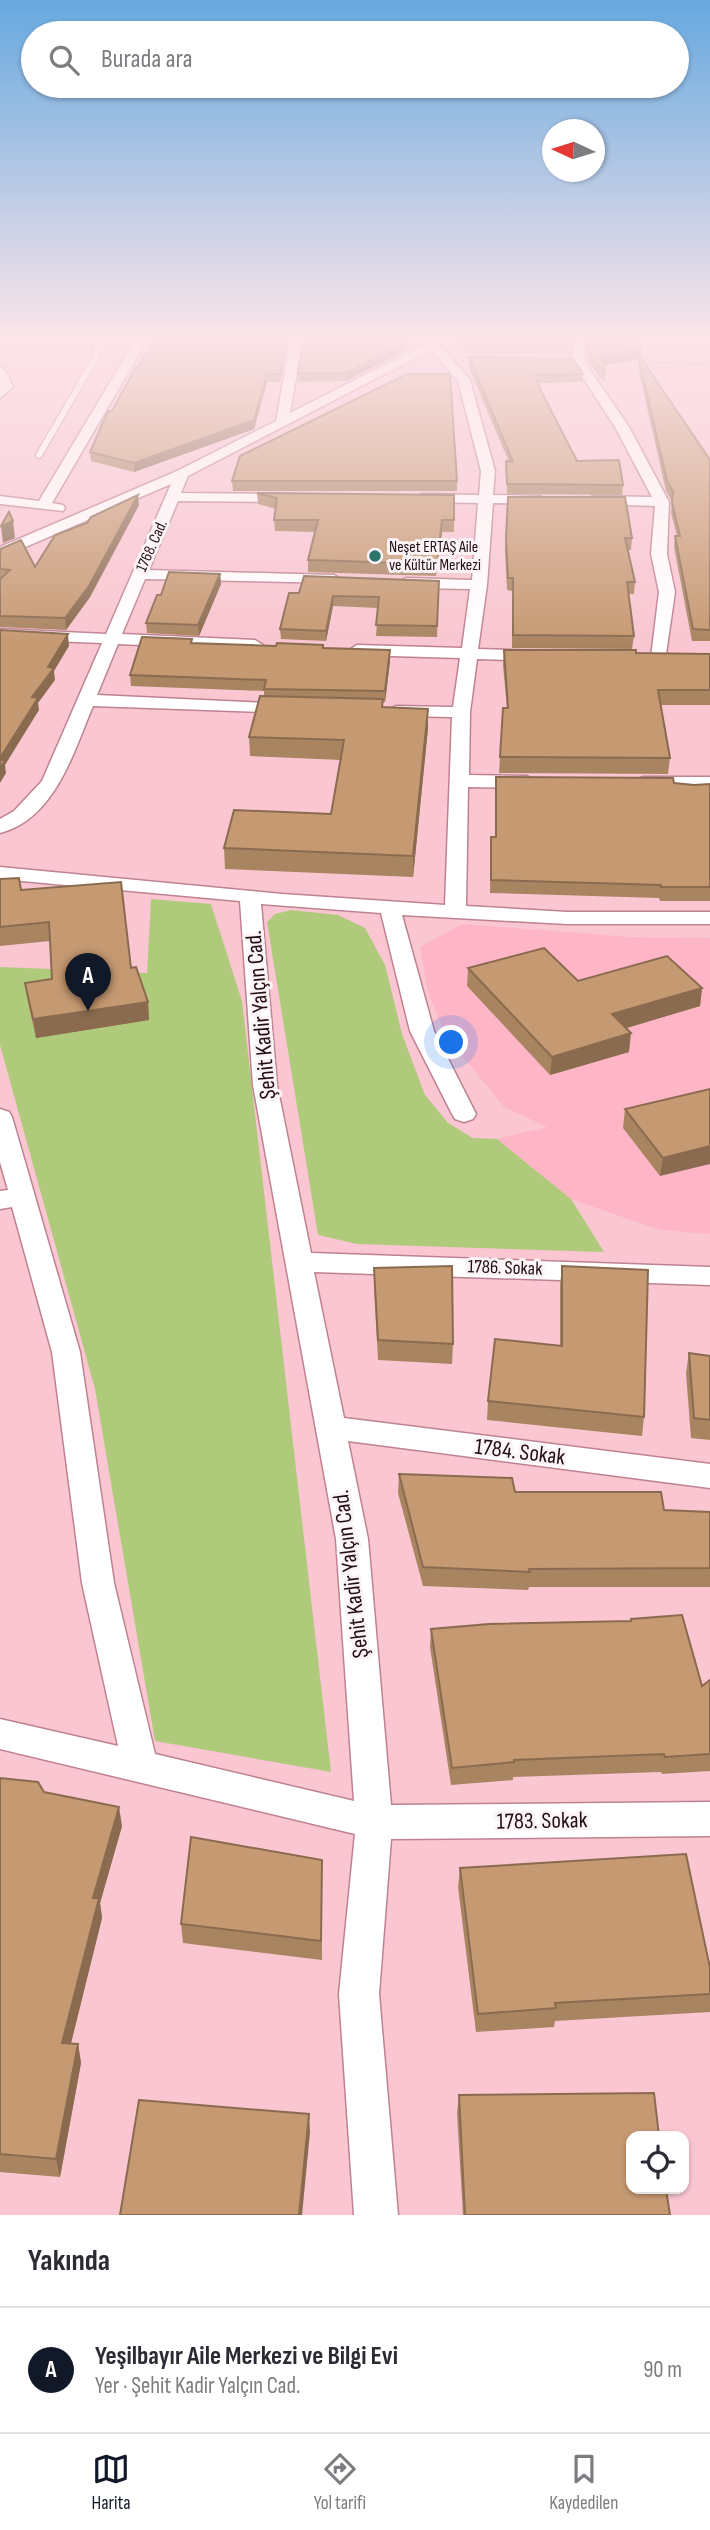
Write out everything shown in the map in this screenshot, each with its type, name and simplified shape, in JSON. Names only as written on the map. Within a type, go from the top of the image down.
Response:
[{"type":"street","points":[[43,506],[82,440]]},
{"type":"street","points":[[0,554],[182,474],[248,440]]},
{"type":"street","points":[[455,912],[461,712],[479,585],[488,471],[480,440]]},
{"type":"street","points":[[629,440],[662,502],[659,554],[667,592],[658,657]]},
{"type":"street","name":"1768. Cad.","points":[[0,827],[21,815],[51,783],[182,474]]},
{"type":"street","points":[[173,497],[309,498]]},
{"type":"street","points":[[404,498],[554,500]]},
{"type":"street","points":[[0,500],[93,513]]},
{"type":"street","points":[[581,500],[662,502]]},
{"type":"street","points":[[139,574],[354,581]]},
{"type":"street","points":[[396,583],[479,585]]},
{"type":"street","points":[[0,634],[273,646]]},
{"type":"street","points":[[342,649],[550,656]]},
{"type":"street","points":[[86,700],[215,708],[311,709]]},
{"type":"street","points":[[379,710],[461,712]]},
{"type":"street","points":[[459,781],[552,782]]},
{"type":"street","points":[[619,783],[710,783]]},
{"type":"street","points":[[0,873],[390,908],[567,918],[710,918]]},
{"type":"street","name":"Şehit Kadir Yalçın Cad.","points":[[250,896],[265,1084],[352,1539],[374,1822],[359,1994],[376,2215]]},
{"type":"street","points":[[390,908],[422,1031],[464,1114]]},
{"type":"street","points":[[0,1117],[11,1198],[66,1352],[98,1583],[140,1767]]},
{"type":"street","name":"1786. Sokak","points":[[299,1262],[710,1276]]},
{"type":"street","name":"1784. Sokak","points":[[331,1428],[710,1476]]},
{"type":"street","name":"1783. Sokak","points":[[0,1734],[374,1822],[710,1819]]},
{"type":"lane","points":[[39,455],[48,440]]},
{"type":"shaded area","points":[[462,924],[631,937],[710,938],[710,1234],[660,1230],[571,1199],[497,1139],[547,1127],[504,1107],[446,1036],[428,992],[420,947]]},
{"type":"green space","points":[[151,899],[211,904],[242,1001],[331,1772],[155,1741],[95,1389],[0,1045],[0,967],[147,973]]},
{"type":"green space","points":[[291,910],[338,915],[365,928],[385,965],[402,1034],[425,1095],[448,1123],[473,1138],[497,1139],[571,1199],[604,1252],[357,1244],[318,1235],[267,922],[275,914]]},
{"type":"building","points":[[95,440],[197,440],[134,463],[90,452]]},
{"type":"building","points":[[272,440],[454,440],[457,481],[232,481],[240,456]]},
{"type":"building","points":[[504,440],[566,440],[577,461],[619,460],[623,485],[507,484],[506,461],[513,462]]},
{"type":"building","points":[[658,440],[697,440],[710,460],[710,630],[693,629],[675,536],[680,536],[672,503],[673,492],[667,481]]},
{"type":"building","points":[[257,493],[454,495],[454,520],[442,520],[437,564],[308,560],[318,520],[274,520],[277,498]]},
{"type":"building","points":[[138,495],[89,586],[65,618],[0,616],[0,579],[10,570],[0,569],[0,549],[21,540],[35,567],[55,535],[87,523],[91,517]]},
{"type":"building","points":[[508,497],[625,497],[632,538],[625,538],[635,582],[627,582],[634,636],[513,635],[513,578],[508,578],[506,538]]},
{"type":"building","points":[[9,512],[13,521],[1,526]]},
{"type":"building","points":[[169,572],[220,574],[198,625],[146,623],[157,595],[161,595]]},
{"type":"building","points":[[304,576],[439,581],[437,626],[376,625],[379,597],[333,596],[326,631],[280,629],[289,593],[299,593]]},
{"type":"building","points":[[0,630],[68,634],[48,667],[54,668],[32,697],[38,698],[0,758]]},
{"type":"building","points":[[142,637],[192,639],[191,643],[276,646],[277,643],[323,645],[323,648],[390,650],[385,691],[264,689],[266,680],[130,675]]},
{"type":"building","points":[[504,650],[636,650],[636,653],[710,654],[710,690],[658,690],[670,758],[500,757],[503,708],[508,708]]},
{"type":"building","points":[[260,696],[383,699],[382,707],[428,709],[413,856],[224,848],[234,810],[331,814],[344,740],[249,737]]},
{"type":"building","points":[[496,777],[673,778],[674,783],[710,784],[710,887],[491,880],[491,837],[496,837]]},
{"type":"building","points":[[19,878],[21,890],[121,882],[131,968],[136,967],[148,1002],[33,1019],[25,983],[52,979],[49,922],[0,927],[0,879]]},
{"type":"building","points":[[544,948],[578,981],[667,956],[702,988],[612,1014],[631,1033],[552,1057],[468,968]]},
{"type":"building","points":[[710,1089],[710,1146],[663,1158],[625,1109]]},
{"type":"building","points":[[452,1266],[453,1344],[378,1340],[374,1268]]},
{"type":"building","points":[[562,1266],[648,1270],[644,1417],[488,1401],[495,1339],[562,1346]]},
{"type":"building","points":[[689,1353],[710,1356],[710,1420],[694,1418]]},
{"type":"building","points":[[399,1474],[512,1478],[515,1492],[661,1492],[664,1510],[710,1512],[710,1568],[529,1569],[530,1572],[423,1567]]},
{"type":"building","points":[[682,1615],[702,1686],[710,1680],[710,1754],[514,1760],[452,1768],[431,1629],[489,1624],[631,1621]]},
{"type":"building","points":[[0,1778],[38,1782],[44,1792],[119,1807],[93,1898],[99,1898],[62,2043],[78,2044],[56,2159],[0,2154]]},
{"type":"building","points":[[191,1837],[322,1860],[321,1941],[181,1924]]},
{"type":"building","points":[[686,1854],[710,1968],[710,1994],[555,2003],[556,2008],[478,2014],[460,1868]]},
{"type":"building","points":[[654,2093],[658,2131],[626,2131],[626,2194],[667,2194],[670,2215],[465,2215],[459,2095]]},
{"type":"building","points":[[139,2100],[309,2114],[299,2215],[120,2215]]},
{"type":"place","name":"Neşet ERTAŞ Aile ve Kültür Merkezi","points":[[375,556]]},
{"type":"place","name":"Yeşilbayır Aile Merkezi ve Bilgi Evi","points":[[88,1011]]}]
